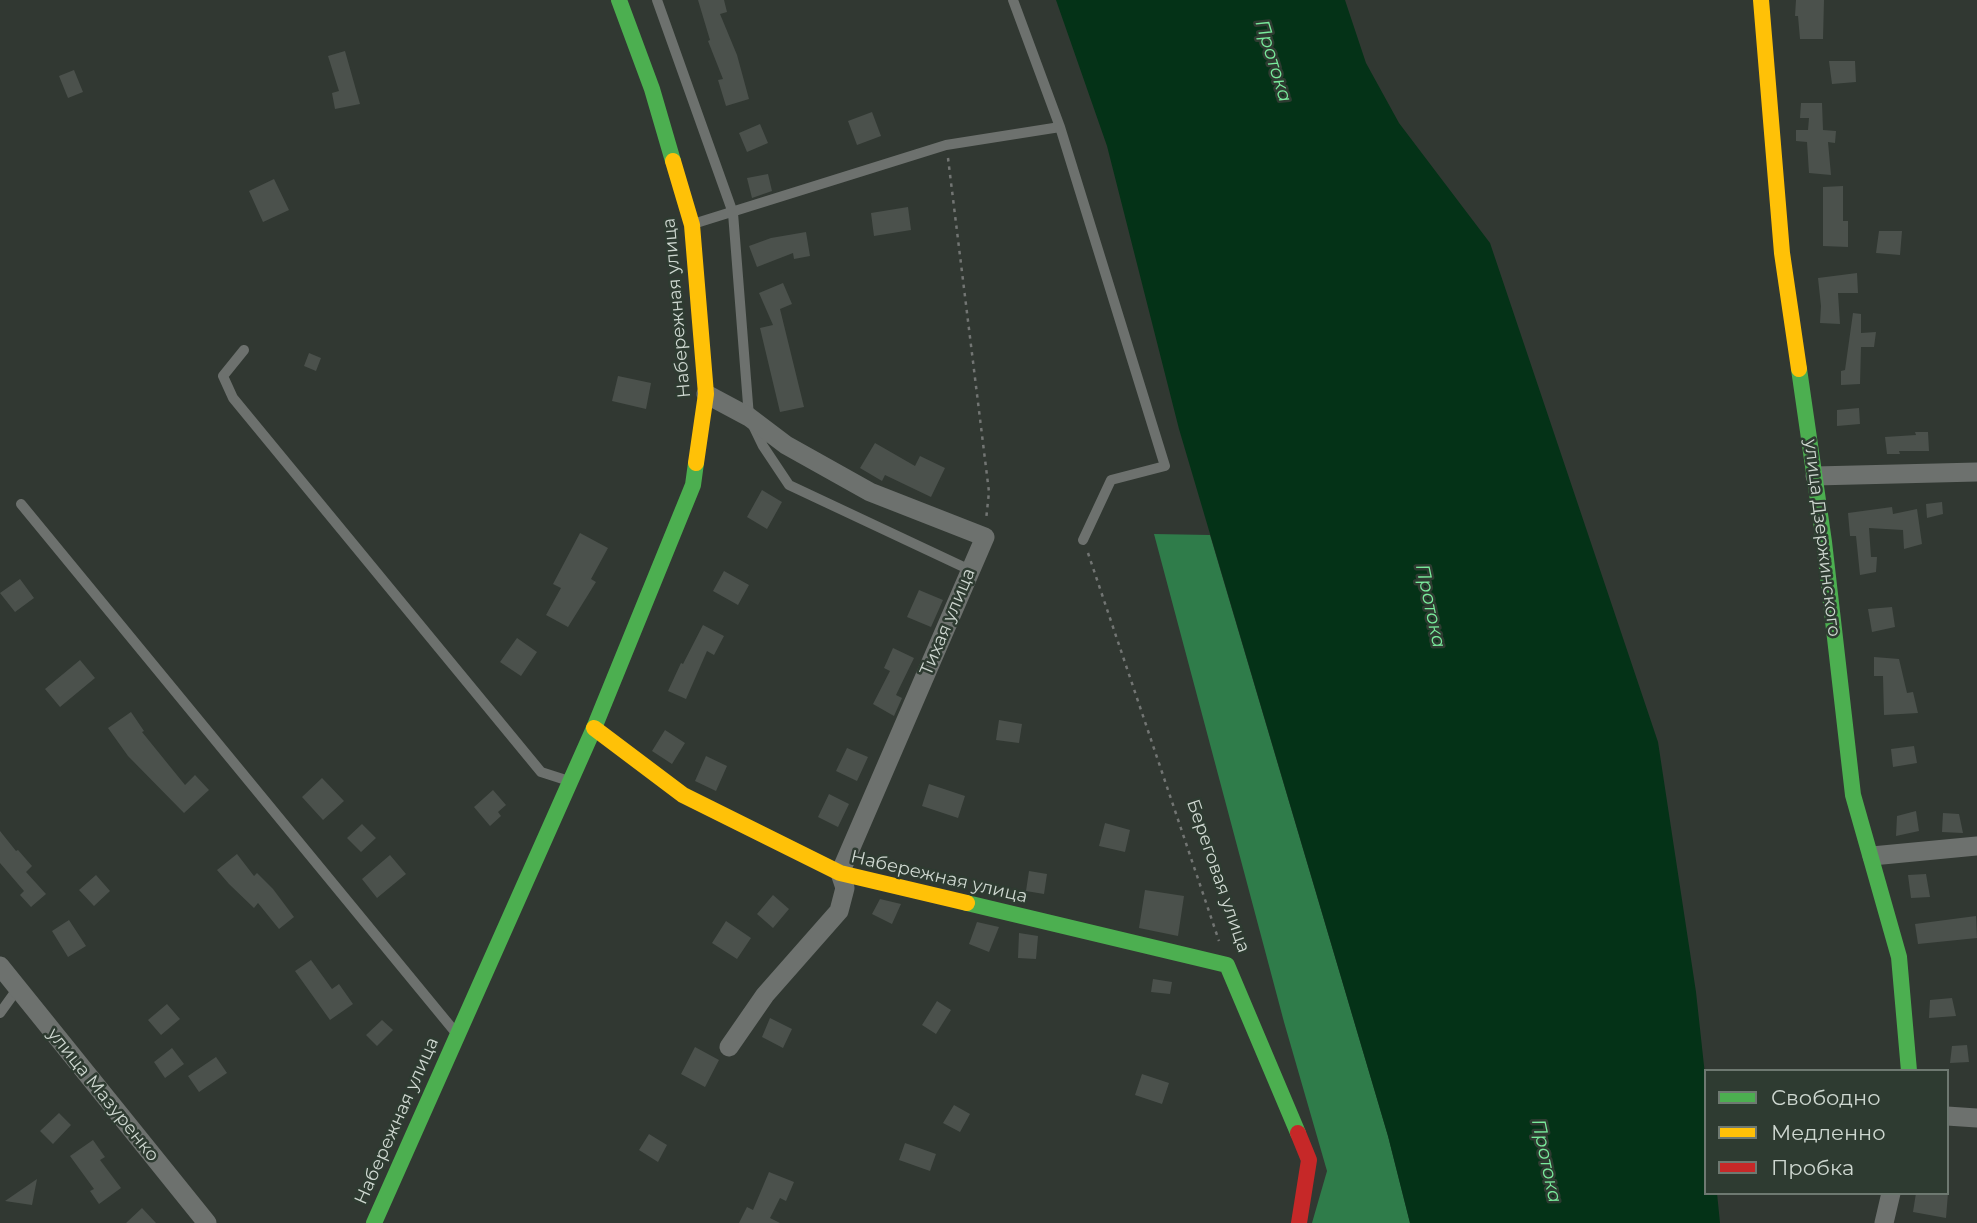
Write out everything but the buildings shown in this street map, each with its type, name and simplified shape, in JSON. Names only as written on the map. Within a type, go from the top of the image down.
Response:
[{"type":"street","name":"Набережная улица","points":[[374,1223],[594,728],[693,485],[706,394],[692,225],[652,89],[619,0]]},
{"type":"street","name":"улица Дзержинского","points":[[1761,0],[1782,253],[1815,476],[1853,795],[1899,957],[1909,1069]]},
{"type":"street","points":[[706,394],[749,416],[786,444],[870,492],[985,537]]},
{"type":"street","points":[[1815,476],[1977,472]]},
{"type":"street","name":"Тихая улица","points":[[729,1046],[765,995],[839,912],[845,888],[839,873],[985,537]]},
{"type":"street","name":"Набережная улица","points":[[594,728],[683,795],[839,873],[1227,965]]},
{"type":"street","points":[[1872,856],[1977,846]]},
{"type":"street","name":"Береговая улица","points":[[1227,965],[1309,1160],[1299,1223]]},
{"type":"street","name":"улица Мазуренко","points":[[0,966],[207,1223]]},
{"type":"street","points":[[1949,1116],[1977,1118]]},
{"type":"street","points":[[1884,1223],[1891,1195]]},
{"type":"lane","points":[[657,0],[733,212],[749,416],[763,446],[789,485],[970,570]]},
{"type":"lane","points":[[1013,0],[1060,127],[1165,466],[1111,480],[1083,540]]},
{"type":"lane","points":[[692,225],[946,145],[1060,127]]},
{"type":"lane","points":[[244,349],[223,376],[233,398],[541,772],[570,781]]},
{"type":"lane","points":[[21,504],[457,1034]]},
{"type":"lane","points":[[0,1013],[18,988]]},
{"type":"path","points":[[946,145],[989,492],[985,537]]},
{"type":"path","name":"Береговая улица","points":[[1083,540],[1227,965]]},
{"type":"shaded area","points":[[1154,534],[1210,535],[1388,1136],[1410,1223],[1312,1223],[1327,1171],[1284,1022]]},
{"type":"water","name":"Протока","points":[[1056,0],[1345,0],[1366,63],[1399,123],[1490,243],[1658,742],[1696,992],[1704,1069],[1704,1195],[1717,1195],[1720,1223],[1410,1223],[1388,1136],[1179,429],[1107,146]]},
{"type":"traffic: fast","points":[[619,0],[652,89],[673,161]]},
{"type":"traffic: fast","points":[[1799,369],[1824,542],[1853,795],[1899,957],[1909,1069]]},
{"type":"traffic: fast","points":[[374,1223],[594,728],[693,485],[696,463]]},
{"type":"traffic: fast","points":[[967,903],[1227,965],[1298,1133]]},
{"type":"traffic: slow","points":[[1761,0],[1782,253],[1799,369]]},
{"type":"traffic: slow","points":[[673,161],[692,225],[706,394],[696,463]]},
{"type":"traffic: slow","points":[[594,728],[683,795],[840,873],[967,903]]},
{"type":"traffic: jam","points":[[1298,1133],[1309,1160],[1299,1223]]}]
